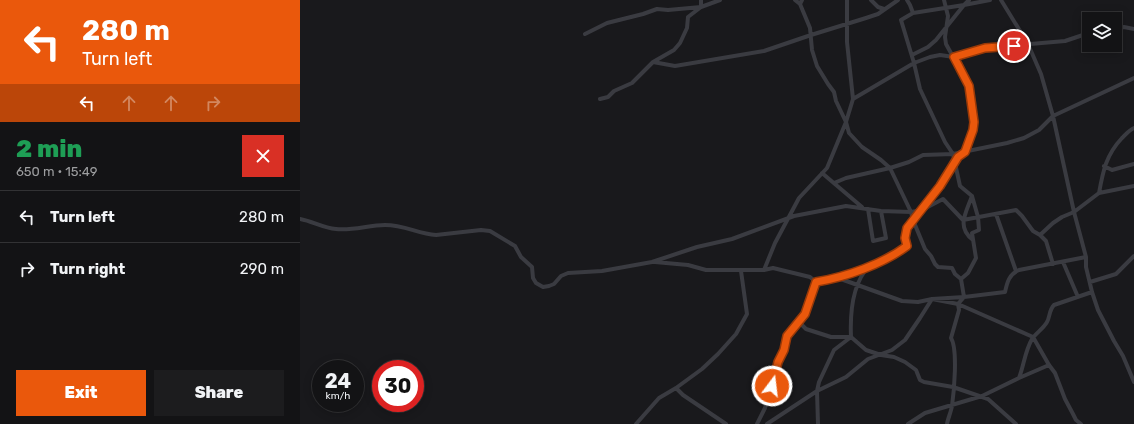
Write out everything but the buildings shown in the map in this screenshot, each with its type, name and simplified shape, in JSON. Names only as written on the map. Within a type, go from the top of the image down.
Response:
[{"type":"street","points":[[701,0],[701,7]]},
{"type":"street","points":[[585,34],[607,22],[657,9],[668,10],[701,7],[720,0]]},
{"type":"street","points":[[795,0],[801,2],[810,28],[812,50],[817,66],[834,92],[836,101],[846,122],[848,133],[890,168],[911,212],[912,220],[925,249],[935,264],[938,267],[952,268],[955,274],[962,279],[964,297],[958,304]]},
{"type":"street","points":[[764,270],[775,243],[799,198],[827,168],[846,122],[853,99],[847,42],[847,0]]},
{"type":"street","points":[[871,0],[878,7],[884,9]]},
{"type":"street","points":[[654,62],[674,66],[764,51],[878,14],[898,0]]},
{"type":"street","points":[[907,0],[913,13]]},
{"type":"street","points":[[816,282],[838,278],[870,266],[897,253],[907,246],[905,238],[907,228],[940,186],[958,157],[965,152],[973,130],[974,122],[969,86],[946,44],[946,26],[948,16],[944,0]]},
{"type":"street","points":[[912,55],[928,47],[969,0]]},
{"type":"street","points":[[962,279],[968,273],[976,258],[972,233],[979,230],[978,217],[972,196],[960,186],[952,154],[920,89],[912,55],[901,20],[913,13],[990,0]]},
{"type":"street","points":[[1001,0],[1028,44],[1041,74],[1053,116],[1074,212],[1086,257],[1092,292],[1098,310],[1123,356],[1134,382]]},
{"type":"street","points":[[600,99],[608,97],[614,91],[632,83],[654,62],[674,50],[680,43],[687,28],[688,17],[701,7]]},
{"type":"street","points":[[1122,27],[1134,29]]},
{"type":"street","points":[[853,99],[914,63],[930,56],[940,55],[954,57],[985,48],[1065,41],[1082,35]]},
{"type":"street","points":[[834,183],[846,178],[890,168],[909,162],[923,155],[965,152],[1024,138],[1039,130],[1053,116],[1134,78]]},
{"type":"street","points":[[1099,193],[1104,166],[1115,146],[1130,129],[1134,128]]},
{"type":"street","points":[[1104,166],[1112,170],[1134,164]]},
{"type":"street","points":[[822,173],[862,207]]},
{"type":"street","points":[[1040,235],[1062,217],[1074,212],[1099,193],[1134,186]]},
{"type":"street","points":[[972,196],[963,220],[963,229],[966,235],[973,240]]},
{"type":"street","points":[[300,220],[307,220],[324,227],[336,229],[363,228],[383,225],[400,226],[436,236],[481,230],[490,231],[516,246],[521,257],[532,267],[533,278],[536,283],[543,287],[554,284],[561,276],[568,273],[602,271],[652,262],[697,247],[732,240],[794,216],[846,206],[862,207],[881,211],[911,212],[922,210],[943,199],[963,220]]},
{"type":"street","points":[[868,209],[873,241],[886,238],[881,211]]},
{"type":"street","points":[[963,220],[1016,210],[1033,231],[1046,241],[1053,264]]},
{"type":"street","points":[[996,214],[1016,271]]},
{"type":"street","points":[[1090,282],[1116,274],[1134,256]]},
{"type":"street","points":[[838,278],[902,302],[918,302],[932,299],[1005,292],[1008,279],[1016,271],[1086,257]]},
{"type":"street","points":[[652,262],[688,265],[706,270],[741,271],[773,268],[810,277],[816,282]]},
{"type":"street","points":[[1063,262],[1078,298]]},
{"type":"street","points":[[870,266],[858,286],[852,303],[850,324],[851,336],[866,350],[881,355],[894,357],[905,362],[916,370],[920,380],[924,382],[953,387],[988,399],[1014,423]]},
{"type":"street","points":[[636,424],[659,398],[676,388],[702,369],[736,334],[748,314],[741,271]]},
{"type":"street","points":[[816,282],[801,324],[806,329],[831,337],[851,336]]},
{"type":"street","points":[[1019,378],[1024,364],[1025,354],[1033,337],[1046,324],[1051,308],[1054,305],[1092,292]]},
{"type":"street","points":[[932,299],[958,304],[1033,337],[1055,373],[1065,399],[1077,422],[1081,424]]},
{"type":"street","points":[[768,424],[817,391],[846,377],[868,359],[892,350],[905,340],[932,299]]},
{"type":"street","points":[[947,424],[952,406],[955,355],[954,343],[951,338],[959,310],[958,304]]},
{"type":"street","points":[[756,424],[766,408],[778,362],[784,350],[787,336],[805,314]]},
{"type":"street","points":[[818,424],[817,391],[826,364],[834,350],[851,336]]},
{"type":"street","points":[[908,424],[925,413],[981,397],[1049,365]]},
{"type":"street","points":[[676,388],[683,395],[726,424]]},
{"type":"route","points":[[772,386],[787,336],[805,314],[816,282],[838,278],[870,266],[897,253],[907,246],[905,238],[907,228],[940,186],[958,157],[965,152],[970,142],[974,122],[968,81],[954,57],[985,48],[1014,46]]}]
